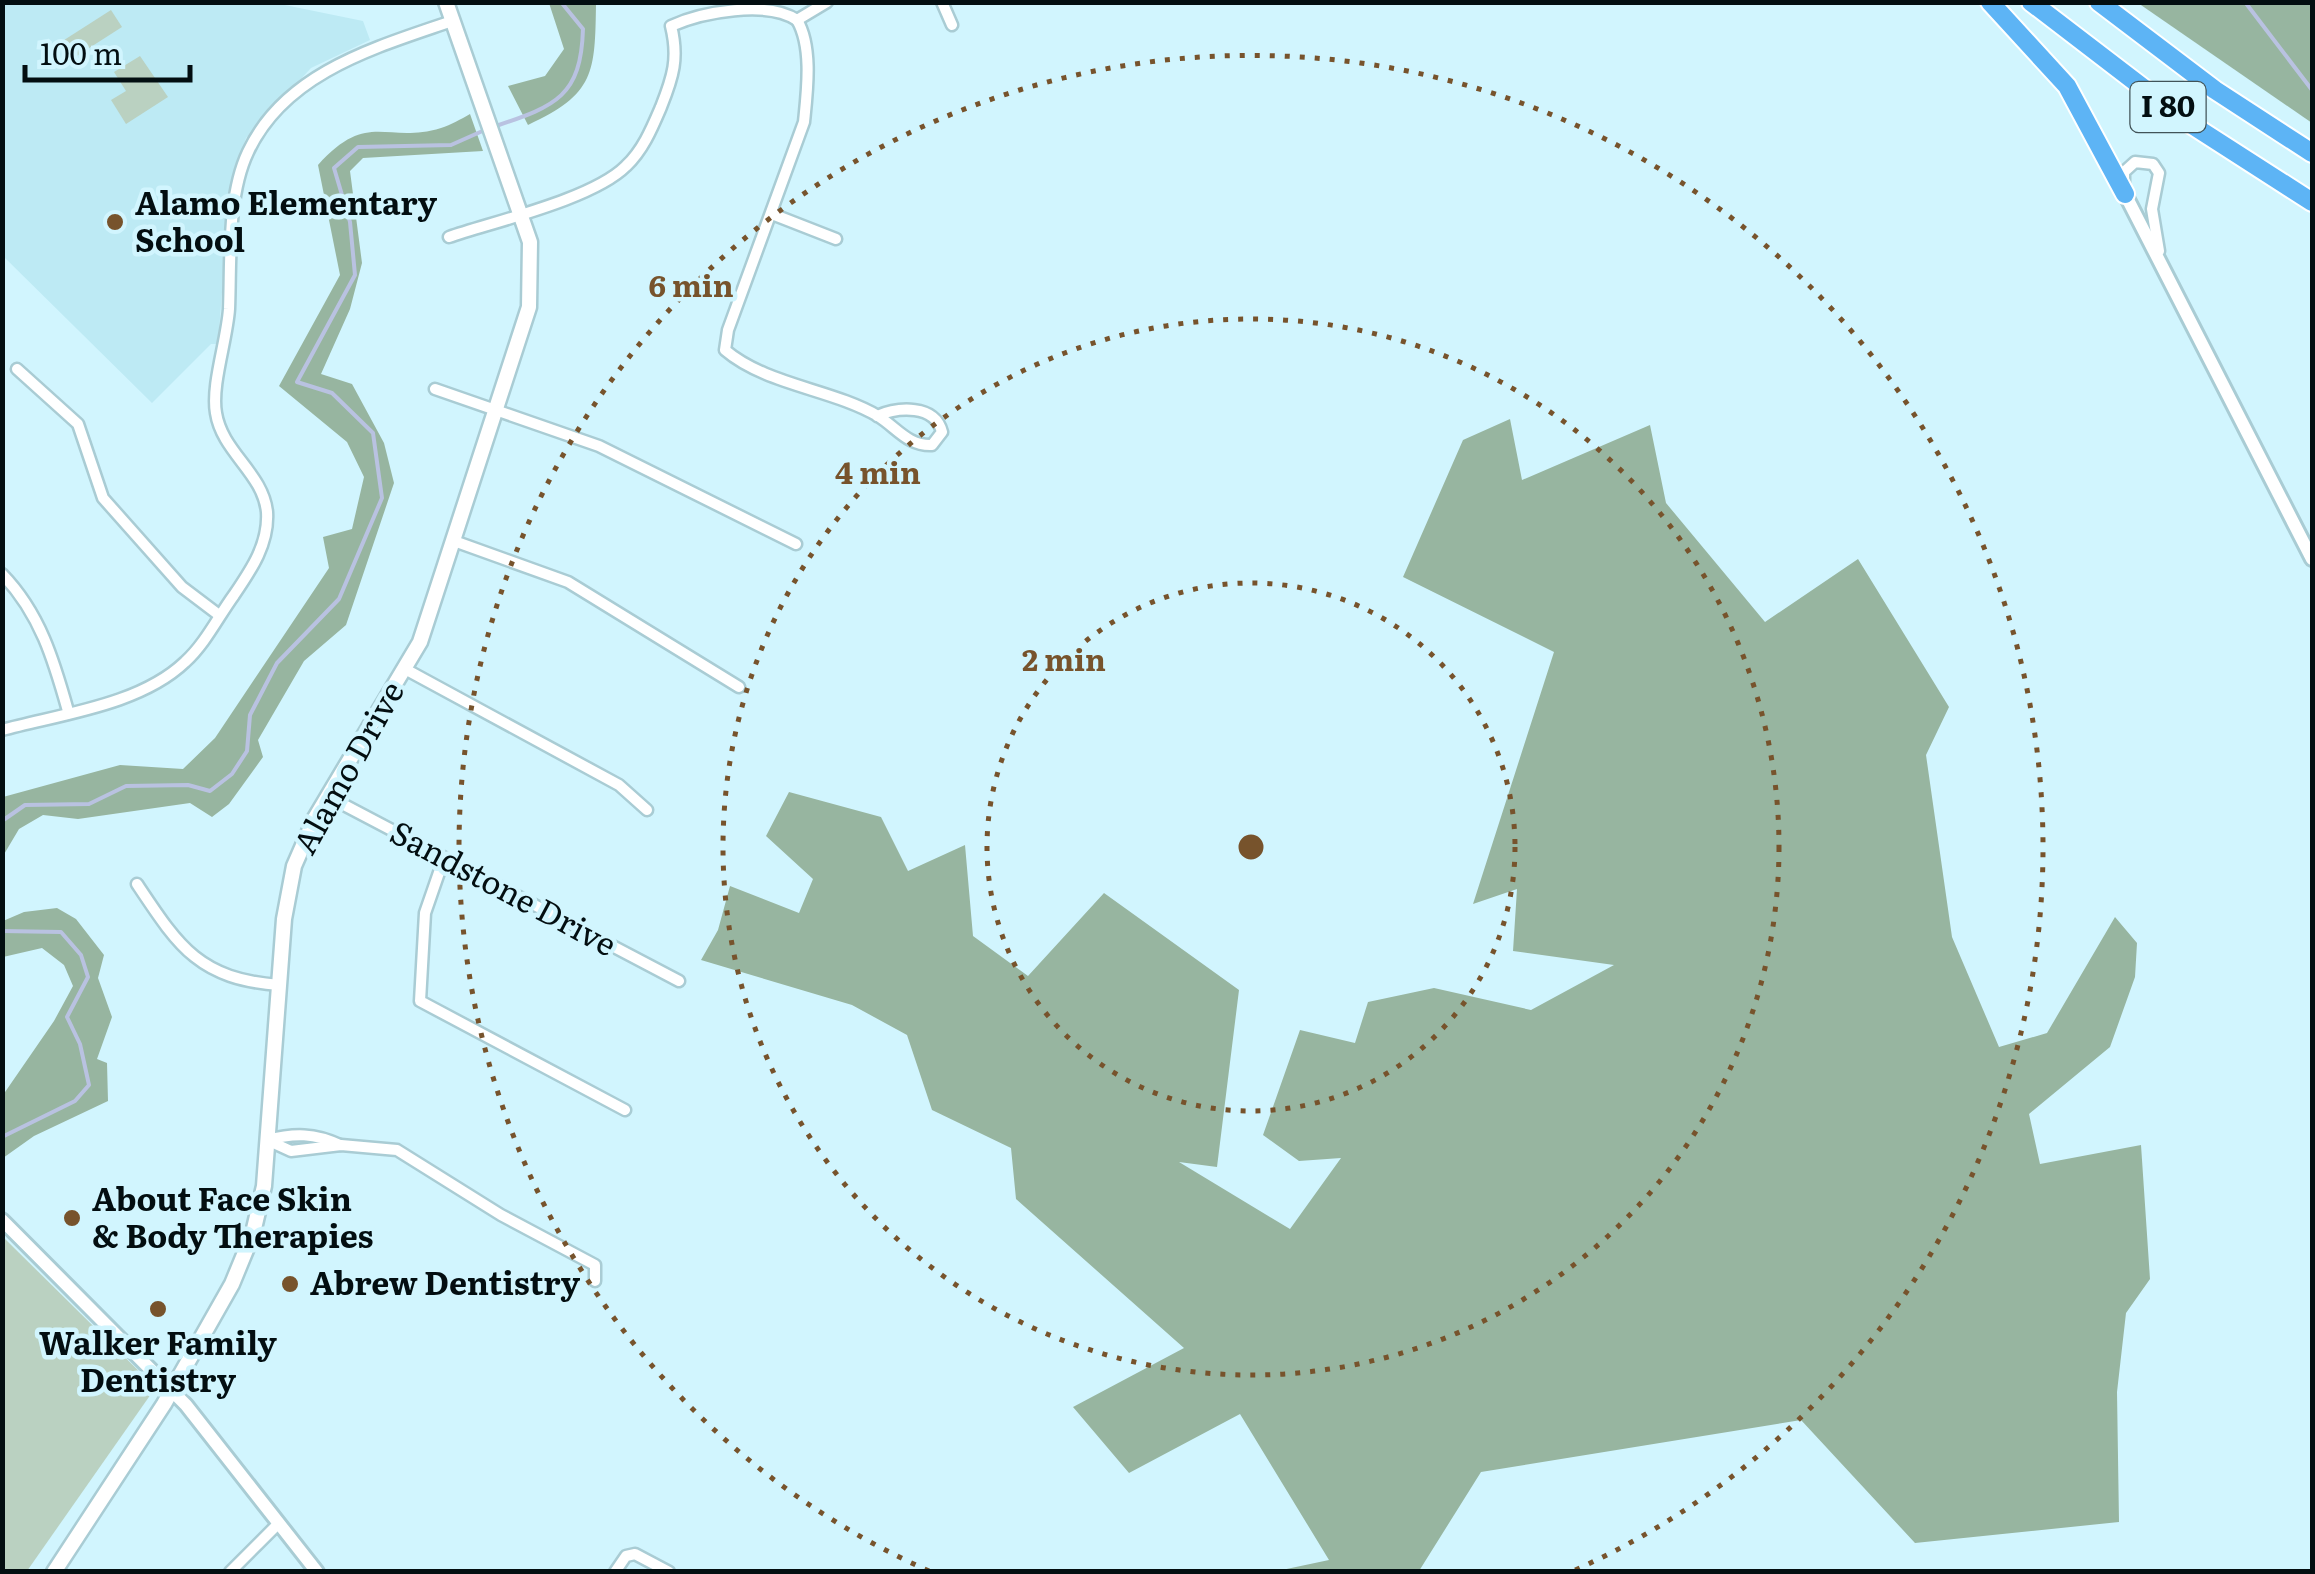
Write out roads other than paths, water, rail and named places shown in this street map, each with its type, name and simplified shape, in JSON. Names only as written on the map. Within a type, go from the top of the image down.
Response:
[{"type":"highway","points":[[1990,2],[2067,86],[2124,194]]},
{"type":"highway","name":"I 80","points":[[2031,2],[2189,123],[2312,202]]},
{"type":"highway","name":"I 80","points":[[2099,2],[2215,90],[2312,153]]},
{"type":"main road","name":"Alamo Drive","points":[[54,1572],[172,1390],[240,1266],[260,1210],[288,887],[302,843],[420,642],[496,412],[532,287],[533,261],[520,212],[446,2]]},
{"type":"street","points":[[797,20],[828,2]]},
{"type":"street","points":[[942,2],[952,25]]},
{"type":"street","points":[[449,237],[588,191],[625,168],[640,151],[676,64],[671,26],[692,16],[750,12],[776,12],[797,20],[802,29],[806,66],[804,122],[728,330],[725,350],[878,416],[901,436],[922,445],[932,445],[941,436],[939,422],[920,412],[893,409],[878,416]]},
{"type":"street","points":[[2,730],[140,690],[166,678],[195,652],[252,566],[266,536],[262,494],[228,448],[215,406],[227,345],[239,180],[248,151],[279,110],[330,68],[452,21]]},
{"type":"street","points":[[2162,261],[2152,209],[2161,182],[2153,164],[2129,165],[2124,172],[2124,194],[2162,261],[2312,560]]},
{"type":"street","points":[[772,214],[836,239]]},
{"type":"street","points":[[17,369],[78,424],[103,498],[182,587],[219,615]]},
{"type":"street","points":[[434,389],[598,446],[796,544]]},
{"type":"street","points":[[454,541],[568,582],[739,687]]},
{"type":"street","points":[[2,574],[42,632],[68,712]]},
{"type":"street","points":[[405,668],[619,784],[646,810]]},
{"type":"street","name":"Sandstone Drive","points":[[328,796],[443,861],[679,981]]},
{"type":"street","points":[[443,861],[425,913],[420,1000],[625,1110]]},
{"type":"street","points":[[137,884],[184,948],[208,968],[229,979],[279,985]]},
{"type":"street","points":[[267,1140],[291,1151],[341,1145],[380,1147],[411,1156],[501,1215],[595,1265],[595,1281]]},
{"type":"street","points":[[2,1220],[172,1390],[317,1572]]},
{"type":"street","points":[[230,1572],[279,1523]]},
{"type":"street","points":[[615,1572],[626,1556],[636,1554],[669,1572]]},
{"type":"waterway","points":[[496,126],[535,112],[570,84],[577,70],[583,29],[561,2]]},
{"type":"waterway","points":[[2245,2],[2312,90]]},
{"type":"waterway","points":[[2,821],[25,805],[89,804],[126,786],[188,785],[210,791],[232,774],[247,751],[250,715],[277,663],[339,599],[382,498],[373,433],[332,393],[297,382],[355,275],[350,222],[334,168],[358,147],[451,145],[487,129]]},
{"type":"waterway","points":[[2,931],[61,932],[81,955],[88,977],[67,1017],[80,1044],[89,1085],[75,1101],[2,1137]]},
{"type":"place","name":"Alamo Elementary School","points":[[115,222]]},
{"type":"place","name":"About Face Skin & Body Therapies","points":[[72,1218]]},
{"type":"place","name":"Abrew Dentistry","points":[[290,1284]]},
{"type":"place","name":"Walker Family Dentistry","points":[[158,1309]]}]
